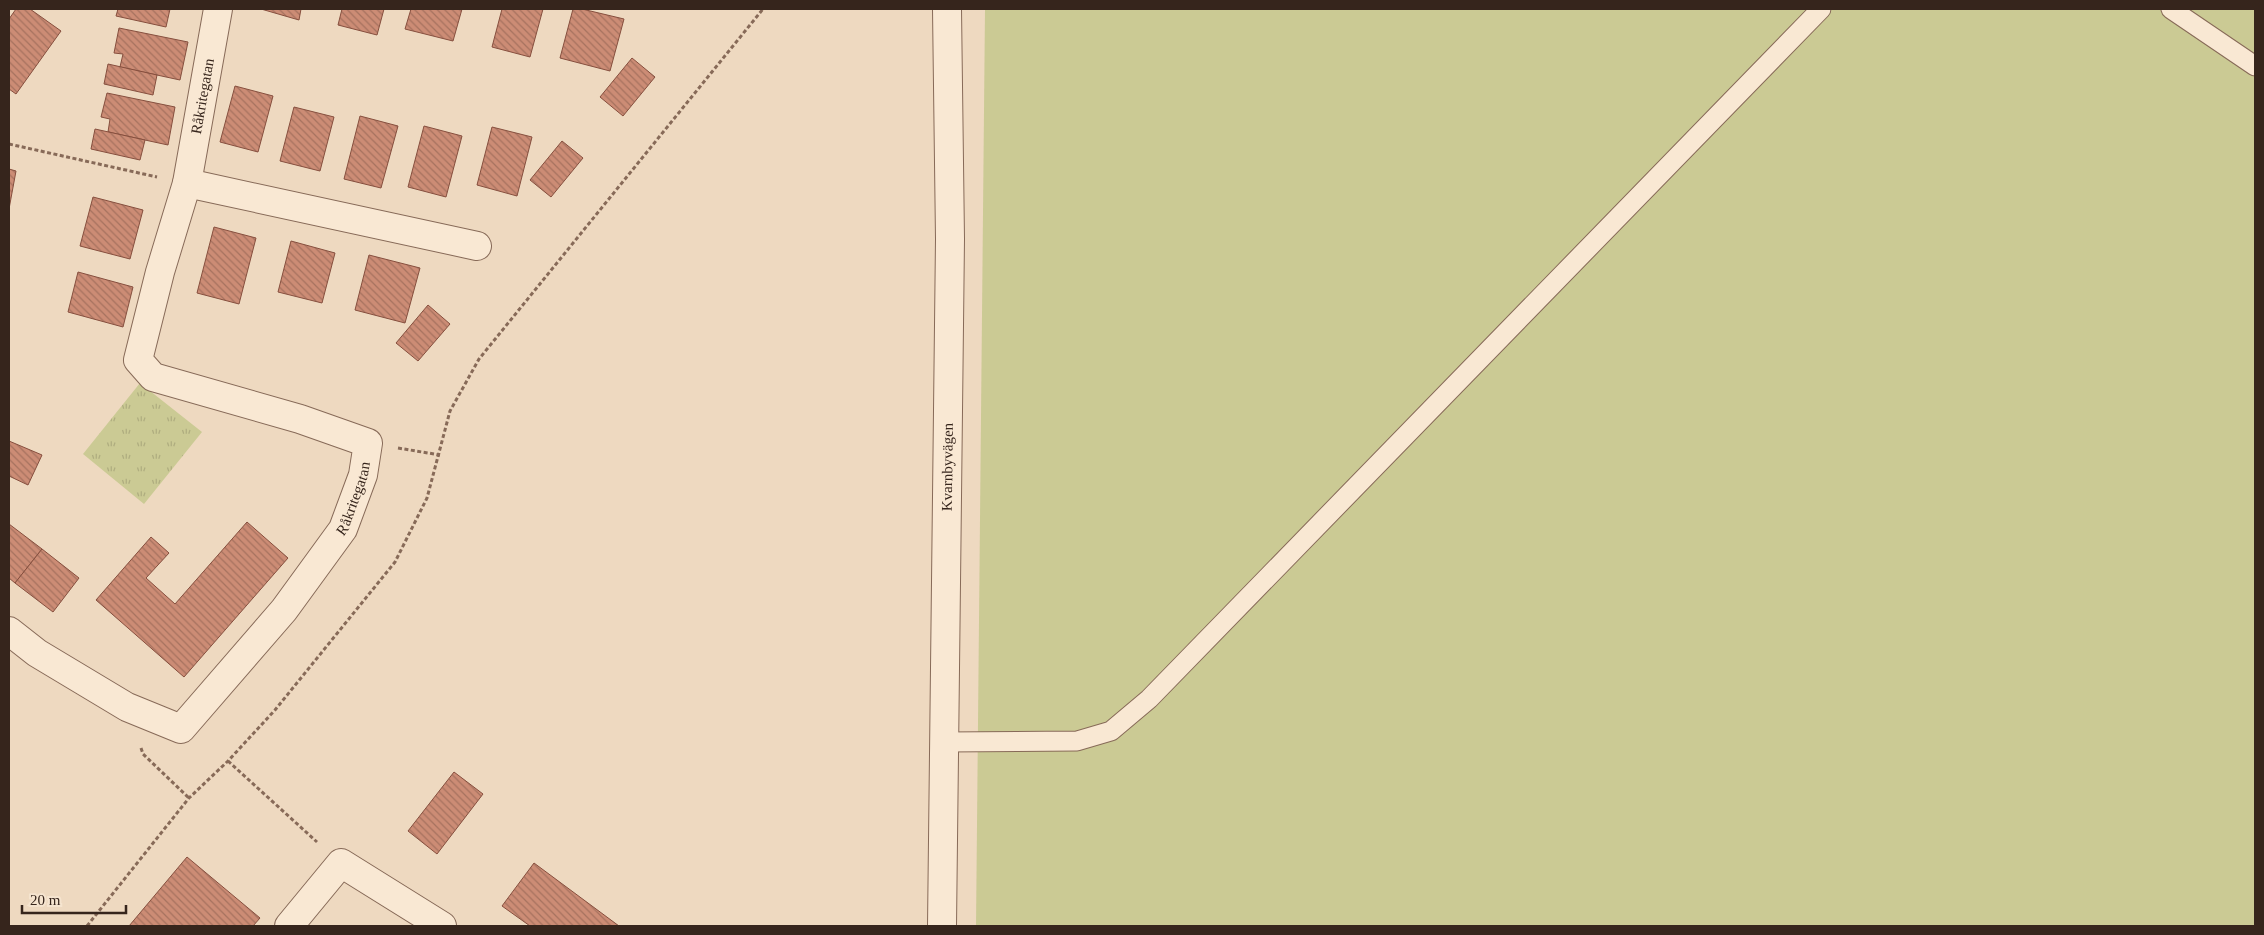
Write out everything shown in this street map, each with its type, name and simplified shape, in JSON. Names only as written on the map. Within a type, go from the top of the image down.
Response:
[{"type":"street","name":"Råkritegatan","points":[[9,631],[37,653],[127,707],[181,729],[284,610],[343,529],[363,476],[368,443],[300,419],[153,377],[138,360],[160,272],[187,183],[218,9]]},
{"type":"street","name":"Kvarnbyvägen","points":[[942,926],[950,239],[947,9]]},
{"type":"street","points":[[187,183],[477,246]]},
{"type":"street","points":[[289,926],[340,863],[442,926]]},
{"type":"lane","points":[[944,742],[1077,741],[1111,731],[1149,699],[1821,9]]},
{"type":"lane","points":[[2171,9],[2255,66]]},
{"type":"path","points":[[87,926],[189,798],[228,761],[275,710],[395,562],[427,498],[440,455],[450,410],[479,359],[763,9]]},
{"type":"path","points":[[9,144],[187,183]]},
{"type":"path","points":[[368,443],[440,455]]},
{"type":"path","points":[[127,707],[143,754],[189,798]]},
{"type":"path","points":[[228,761],[340,863]]},
{"type":"green space","points":[[985,9],[2255,9],[2255,926],[976,926]]},
{"type":"green space","points":[[140,383],[202,432],[144,504],[83,454]]},
{"type":"building","points":[[16,9],[30,9],[61,31],[16,94],[9,89],[9,19]]},
{"type":"building","points":[[118,9],[170,9],[166,27],[116,16]]},
{"type":"building","points":[[261,9],[301,9],[299,20]]},
{"type":"building","points":[[342,9],[384,9],[377,35],[338,25]]},
{"type":"building","points":[[411,9],[462,9],[453,41],[405,29]]},
{"type":"building","points":[[502,9],[543,9],[530,57],[492,47]]},
{"type":"building","points":[[573,9],[582,9],[624,19],[610,71],[560,58]]},
{"type":"building","points":[[119,28],[188,42],[180,80],[120,67],[123,54],[114,53]]},
{"type":"building","points":[[632,58],[655,77],[623,116],[600,97]]},
{"type":"building","points":[[108,64],[157,75],[153,95],[104,84]]},
{"type":"building","points":[[235,86],[273,96],[258,152],[220,142]]},
{"type":"building","points":[[107,93],[175,107],[168,145],[108,132],[110,119],[101,117]]},
{"type":"building","points":[[294,107],[334,117],[320,171],[280,161]]},
{"type":"building","points":[[360,116],[398,126],[381,188],[344,179]]},
{"type":"building","points":[[424,126],[462,136],[446,197],[408,187]]},
{"type":"building","points":[[492,127],[532,137],[517,196],[477,185]]},
{"type":"building","points":[[95,129],[145,140],[140,160],[91,149]]},
{"type":"building","points":[[562,141],[583,158],[551,197],[530,180]]},
{"type":"building","points":[[9,169],[16,171],[9,209]]},
{"type":"building","points":[[93,197],[143,210],[130,259],[80,246]]},
{"type":"building","points":[[214,227],[256,238],[239,304],[197,293]]},
{"type":"building","points":[[291,241],[335,253],[322,303],[278,292]]},
{"type":"building","points":[[369,255],[420,268],[405,323],[355,310]]},
{"type":"building","points":[[78,272],[133,287],[123,327],[68,312]]},
{"type":"building","points":[[428,305],[450,324],[418,361],[396,343]]},
{"type":"building","points":[[9,441],[42,455],[28,485],[9,476]]},
{"type":"building","points":[[247,522],[288,558],[184,677],[96,600],[151,537],[169,553],[146,578],[175,604]]},
{"type":"building","points":[[9,524],[42,549],[15,583],[9,578]]},
{"type":"building","points":[[42,549],[79,578],[53,612],[15,583]]},
{"type":"building","points":[[454,772],[483,794],[437,854],[408,831]]},
{"type":"building","points":[[187,857],[260,918],[253,926],[129,926]]},
{"type":"building","points":[[534,863],[619,926],[530,926],[502,906]]}]
